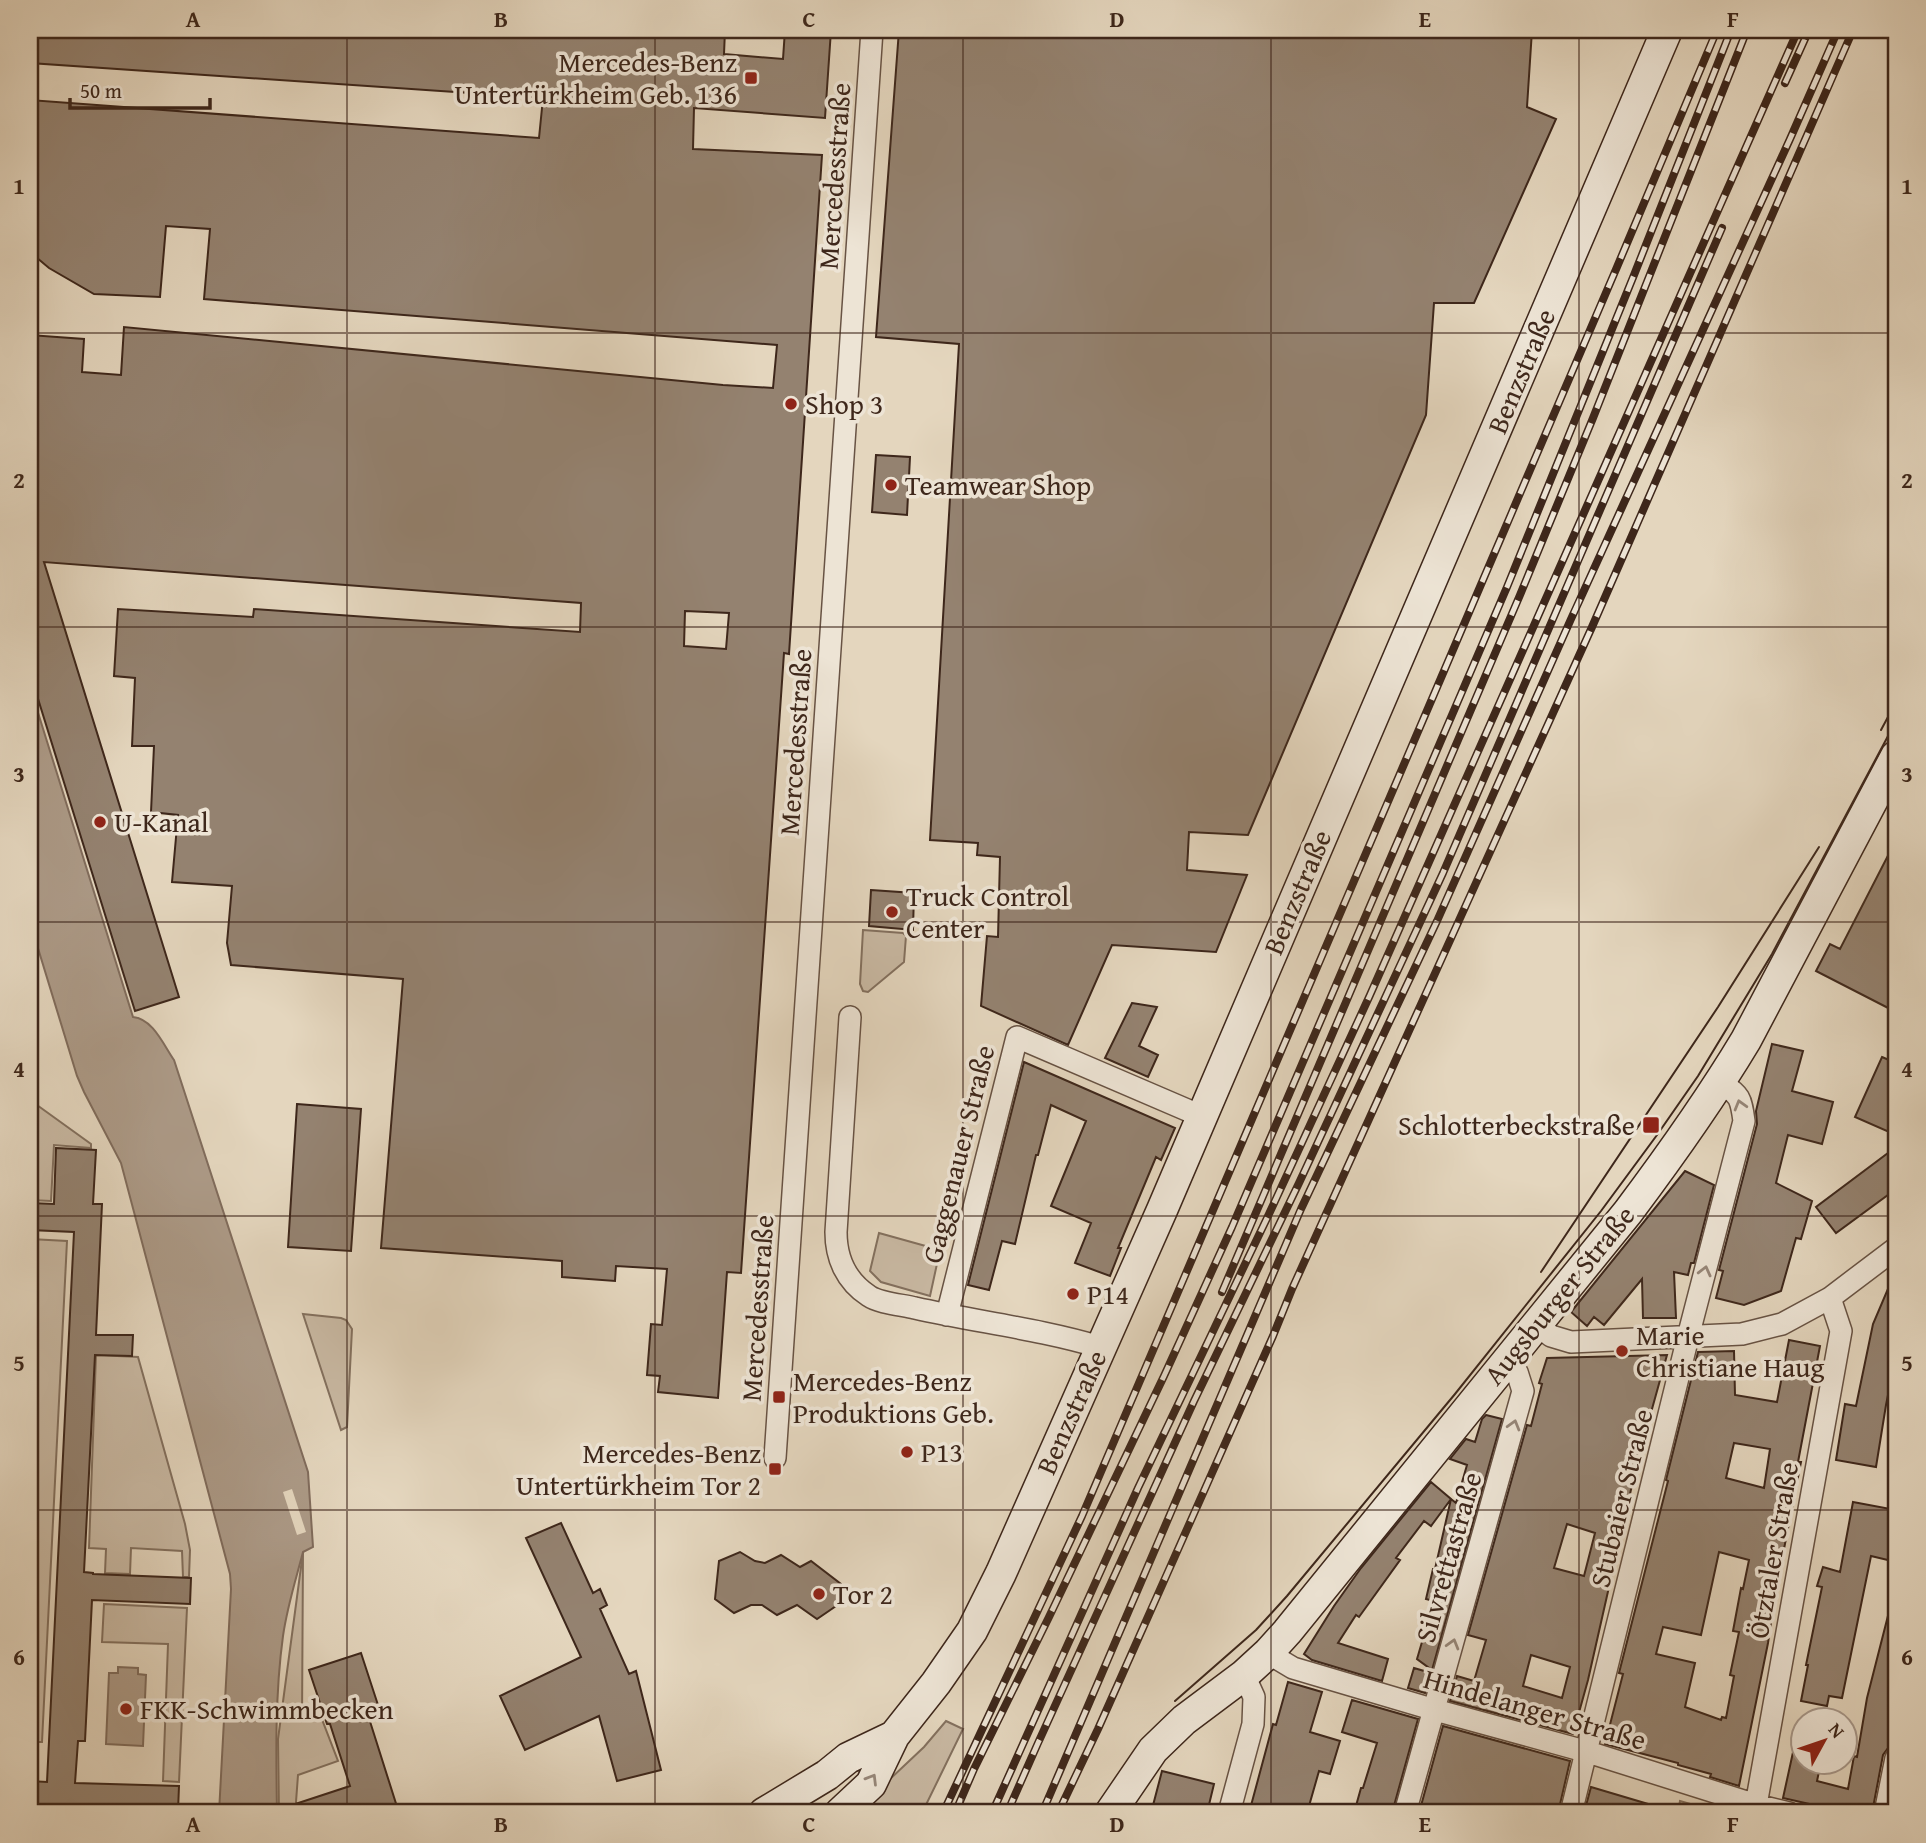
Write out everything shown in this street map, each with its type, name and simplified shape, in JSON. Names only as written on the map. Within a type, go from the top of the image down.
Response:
[{"type":"main road","name":"Benzstraße","points":[[840,1813],[871,1784],[894,1736],[936,1683],[972,1631],[1001,1573],[1162,1210],[1667,30]]},
{"type":"main road","name":"Augsburger Straße","points":[[1110,1813],[1153,1750],[1184,1720],[1244,1675],[1268,1653],[1305,1611],[1676,1149],[1721,1083],[1775,987],[1896,756]]},
{"type":"main road","name":"Benzstraße","points":[[764,1813],[797,1805],[848,1758],[894,1736]]},
{"type":"street","name":"Mercedesstraße","points":[[775,1458],[872,30]]},
{"type":"street","points":[[850,1017],[836,1250],[853,1283],[871,1298],[1060,1336],[1100,1347]]},
{"type":"street","name":"Gaggenauer Straße","points":[[947,1315],[1017,1037],[1201,1115]]},
{"type":"street","name":"Stubaier Straße","points":[[1572,1813],[1688,1337],[1744,1121],[1741,1101],[1737,1094],[1721,1083]]},
{"type":"street","points":[[1536,1324],[1551,1336],[1571,1342],[1742,1334],[1782,1324],[1830,1298],[1896,1248]]},
{"type":"street","name":"Ötztaler Straße","points":[[1756,1809],[1841,1331],[1830,1298]]},
{"type":"street","name":"Silvrettastraße","points":[[1405,1813],[1523,1391],[1517,1372],[1505,1362]]},
{"type":"street","name":"Hindelanger Straße","points":[[1268,1653],[1293,1668],[1588,1752],[1756,1809],[1789,1813]]},
{"type":"street","points":[[1229,1813],[1253,1724],[1254,1697],[1244,1675]]},
{"type":"street","points":[[1885,1813],[1896,1758]]},
{"type":"shaded area","points":[[30,687],[133,1017],[152,1027],[174,1060],[308,1472],[313,1547],[303,1552],[289,1604],[280,1658],[276,1747],[277,1813],[219,1813],[230,1574],[121,1163],[77,1076],[30,922]]},
{"type":"shaded area","points":[[863,930],[903,933],[906,936],[904,962],[868,992],[863,991],[860,984]]},
{"type":"shaded area","points":[[30,1100],[91,1144],[91,1148],[54,1145],[51,1201],[30,1200]]},
{"type":"shaded area","points":[[879,1233],[940,1250],[930,1296],[881,1282],[870,1271]]},
{"type":"shaded area","points":[[30,1239],[67,1241],[42,1742],[30,1742]]},
{"type":"shaded area","points":[[303,1314],[341,1318],[346,1320],[352,1329],[347,1427],[341,1430]]},
{"type":"shaded area","points":[[96,1355],[138,1357],[185,1524],[190,1550],[189,1577],[183,1577],[182,1551],[131,1548],[130,1574],[105,1573],[106,1549],[89,1548]]},
{"type":"shaded area","points":[[303,1552],[302,1721],[321,1717],[338,1761],[298,1775],[296,1802],[299,1813],[279,1813],[278,1739]]},
{"type":"shaded area","points":[[104,1604],[187,1608],[179,1782],[163,1781],[168,1644],[102,1642]]},
{"type":"shaded area","name":"FKK-Schwimmbecken","points":[[118,1667],[138,1668],[138,1674],[146,1675],[143,1746],[106,1744],[109,1673],[118,1673]]},
{"type":"shaded area","points":[[946,1721],[963,1729],[922,1813],[854,1813],[924,1747]]},
{"type":"shaded area","points":[[1680,1801],[1721,1813],[1678,1813]]},
{"type":"pier","points":[[292,1489],[306,1532],[297,1535],[283,1492]]},
{"type":"building","points":[[30,30],[725,30],[724,54],[783,59],[785,30],[831,30],[825,118],[694,108],[693,149],[822,155],[789,654],[784,653],[741,1273],[727,1272],[718,1398],[658,1392],[660,1376],[647,1375],[651,1324],[662,1325],[667,1269],[616,1266],[615,1281],[562,1277],[562,1261],[381,1248],[403,979],[231,965],[227,943],[232,886],[172,882],[178,815],[151,812],[154,746],[132,746],[135,678],[114,676],[118,609],[253,617],[254,609],[580,632],[581,603],[44,562],[179,997],[135,1011],[30,673],[30,335],[84,339],[82,372],[121,375],[124,327],[773,388],[777,345],[204,299],[210,229],[166,226],[160,297],[94,294],[49,268],[30,252],[30,100],[539,138],[543,98],[30,63]],"holes":[[[685,611],[729,613],[726,649],[684,646]]]},
{"type":"building","points":[[899,30],[1532,30],[1527,107],[1556,119],[1474,303],[1434,303],[1426,415],[1248,835],[1189,832],[1187,870],[1247,875],[1216,952],[1112,945],[1068,1045],[981,1006],[987,936],[998,937],[1000,857],[977,855],[978,843],[930,840],[959,344],[876,337]]},
{"type":"building","name":"Teamwear Shop","points":[[876,455],[910,457],[907,515],[872,512]]},
{"type":"building","points":[[1896,840],[1896,1012],[1816,971],[1830,944],[1840,949]]},
{"type":"building","name":"Truck Control Center","points":[[871,890],[914,893],[913,930],[869,926]]},
{"type":"building","points":[[1132,1003],[1157,1007],[1139,1046],[1158,1055],[1148,1077],[1105,1058]]},
{"type":"building","points":[[1772,1044],[1803,1051],[1792,1091],[1833,1102],[1822,1144],[1788,1135],[1776,1183],[1812,1201],[1801,1239],[1796,1238],[1781,1291],[1744,1305],[1716,1298],[1723,1271],[1719,1270],[1757,1124],[1756,1111]]},
{"type":"building","points":[[1882,1057],[1896,1063],[1896,1135],[1855,1117]]},
{"type":"building","points":[[1024,1062],[1175,1128],[1161,1160],[1156,1157],[1118,1248],[1121,1248],[1110,1276],[1075,1263],[1091,1223],[1051,1206],[1086,1121],[1051,1105],[1015,1244],[1002,1241],[989,1290],[968,1285]]},
{"type":"building","points":[[297,1104],[361,1109],[351,1251],[288,1247]]},
{"type":"building","points":[[1896,1147],[1896,1189],[1836,1233],[1816,1207]]},
{"type":"building","points":[[56,1148],[96,1150],[93,1204],[102,1204],[96,1335],[133,1335],[132,1356],[95,1355],[84,1572],[191,1578],[190,1604],[92,1600],[85,1741],[78,1741],[75,1783],[179,1786],[178,1811],[48,1806],[48,1812],[30,1811],[30,1781],[47,1782],[74,1232],[30,1230],[30,1203],[54,1204]]},
{"type":"building","points":[[1685,1171],[1714,1185],[1694,1263],[1691,1263],[1688,1275],[1674,1272],[1676,1318],[1643,1318],[1642,1279],[1604,1325],[1594,1317],[1587,1326],[1571,1312]]},
{"type":"building","points":[[1896,1270],[1896,1355],[1876,1467],[1836,1460],[1845,1404],[1856,1406],[1873,1324]]},
{"type":"building","points":[[1789,1340],[1820,1346],[1768,1643],[1739,1786],[1678,1763],[1605,1744],[1623,1674],[1619,1673],[1698,1352],[1734,1351],[1735,1395],[1777,1402]],"holes":[[[1734,1443],[1770,1449],[1764,1488],[1726,1478]],[[1719,1552],[1749,1560],[1733,1631],[1739,1632],[1730,1675],[1734,1676],[1726,1718],[1722,1717],[1721,1720],[1685,1707],[1695,1663],[1656,1654],[1663,1627],[1701,1635]]]},
{"type":"building","points":[[1667,1355],[1637,1463],[1588,1680],[1573,1734],[1450,1701],[1457,1676],[1474,1681],[1486,1640],[1468,1635],[1527,1425],[1531,1426],[1547,1358]],"holes":[[[1567,1524],[1595,1533],[1584,1576],[1554,1568]],[[1531,1655],[1570,1667],[1562,1698],[1523,1686]]]},
{"type":"building","points":[[1486,1415],[1502,1419],[1432,1670],[1417,1659],[1434,1601],[1426,1599],[1451,1499],[1456,1503],[1467,1465],[1450,1459],[1466,1439],[1475,1442],[1482,1419]]},
{"type":"building","points":[[1431,1482],[1451,1499],[1431,1526],[1424,1521],[1396,1558],[1400,1560],[1359,1617],[1356,1615],[1338,1643],[1388,1659],[1382,1681],[1312,1660],[1304,1654],[1334,1606],[1361,1568]]},
{"type":"building","points":[[1853,1502],[1896,1510],[1896,1562],[1871,1556],[1842,1698],[1829,1696],[1827,1706],[1801,1701],[1822,1587],[1817,1586],[1823,1567],[1840,1572]]},
{"type":"building","points":[[561,1523],[593,1593],[600,1589],[607,1605],[600,1609],[629,1674],[636,1671],[661,1770],[617,1781],[599,1716],[525,1750],[500,1696],[581,1657],[526,1538]]},
{"type":"building","points":[[740,1552],[755,1561],[765,1563],[781,1555],[800,1567],[811,1561],[841,1584],[839,1604],[817,1619],[797,1605],[777,1615],[762,1605],[751,1605],[734,1613],[715,1599],[719,1561]]},
{"type":"building","points":[[1891,1604],[1896,1605],[1896,1702],[1872,1813],[1835,1813],[1836,1810],[1783,1798],[1790,1766],[1790,1776],[1818,1776],[1817,1781],[1848,1789],[1850,1776],[1860,1776],[1860,1739],[1867,1698]]},
{"type":"building","points":[[361,1653],[379,1708],[367,1712],[399,1813],[277,1813],[277,1810],[350,1786],[309,1670]]},
{"type":"building","points":[[1414,1668],[1431,1673],[1425,1693],[1408,1688]]},
{"type":"building","points":[[1288,1682],[1322,1692],[1310,1732],[1340,1741],[1330,1774],[1319,1771],[1307,1813],[1249,1813],[1273,1724],[1276,1725]]},
{"type":"building","points":[[1352,1700],[1418,1719],[1392,1813],[1354,1813],[1377,1743],[1342,1732]]},
{"type":"building","points":[[1443,1726],[1570,1761],[1558,1813],[1419,1813]]},
{"type":"building","points":[[1162,1771],[1214,1784],[1207,1813],[1151,1813]]},
{"type":"building","points":[[1591,1787],[1665,1809],[1664,1813],[1584,1813]]},
{"type":"tram line","points":[[1881,730],[1896,702]]},
{"type":"tram line","points":[[1175,1701],[1256,1630],[1287,1596],[1455,1394],[1601,1211],[1657,1135],[1698,1076],[1772,954],[1896,721]]},
{"type":"tram line","points":[[1541,1272],[1718,1007],[1819,847]]},
{"type":"railway","points":[[943,1813],[1082,1516],[1717,30]]},
{"type":"railway","points":[[955,1813],[1164,1376],[1232,1227],[1507,587],[1731,30]]},
{"type":"railway","points":[[1222,1292],[1520,595],[1747,30]]},
{"type":"railway","points":[[992,1813],[1138,1488],[1370,995],[1798,30]]},
{"type":"railway","points":[[1785,83],[1809,30]]},
{"type":"railway","points":[[1042,1813],[1301,1209],[1437,921],[1838,30]]},
{"type":"railway","points":[[1058,1813],[1592,627],[1853,30]]},
{"type":"railway","points":[[1007,1813],[1194,1401],[1443,873],[1722,228]]},
{"type":"place","name":"Mercedes-Benz Untertürkheim Geb. 136","points":[[751,78]]},
{"type":"place","name":"Shop 3","points":[[791,404]]},
{"type":"place","name":"Teamwear Shop","points":[[891,485]]},
{"type":"place","name":"U-Kanal","points":[[100,822]]},
{"type":"place","name":"Truck Control Center","points":[[892,912]]},
{"type":"place","name":"Schlotterbeckstraße","points":[[1651,1125]]},
{"type":"place","name":"P14","points":[[1073,1294]]},
{"type":"place","name":"Marie Christiane Haug","points":[[1622,1351]]},
{"type":"place","name":"Mercedes-Benz Produktions Geb.","points":[[779,1397]]},
{"type":"place","name":"P13","points":[[907,1452]]},
{"type":"place","name":"Mercedes-Benz Untertürkheim Tor 2","points":[[775,1469]]},
{"type":"place","name":"Tor 2","points":[[819,1594]]},
{"type":"place","name":"FKK-Schwimmbecken","points":[[126,1709]]}]
